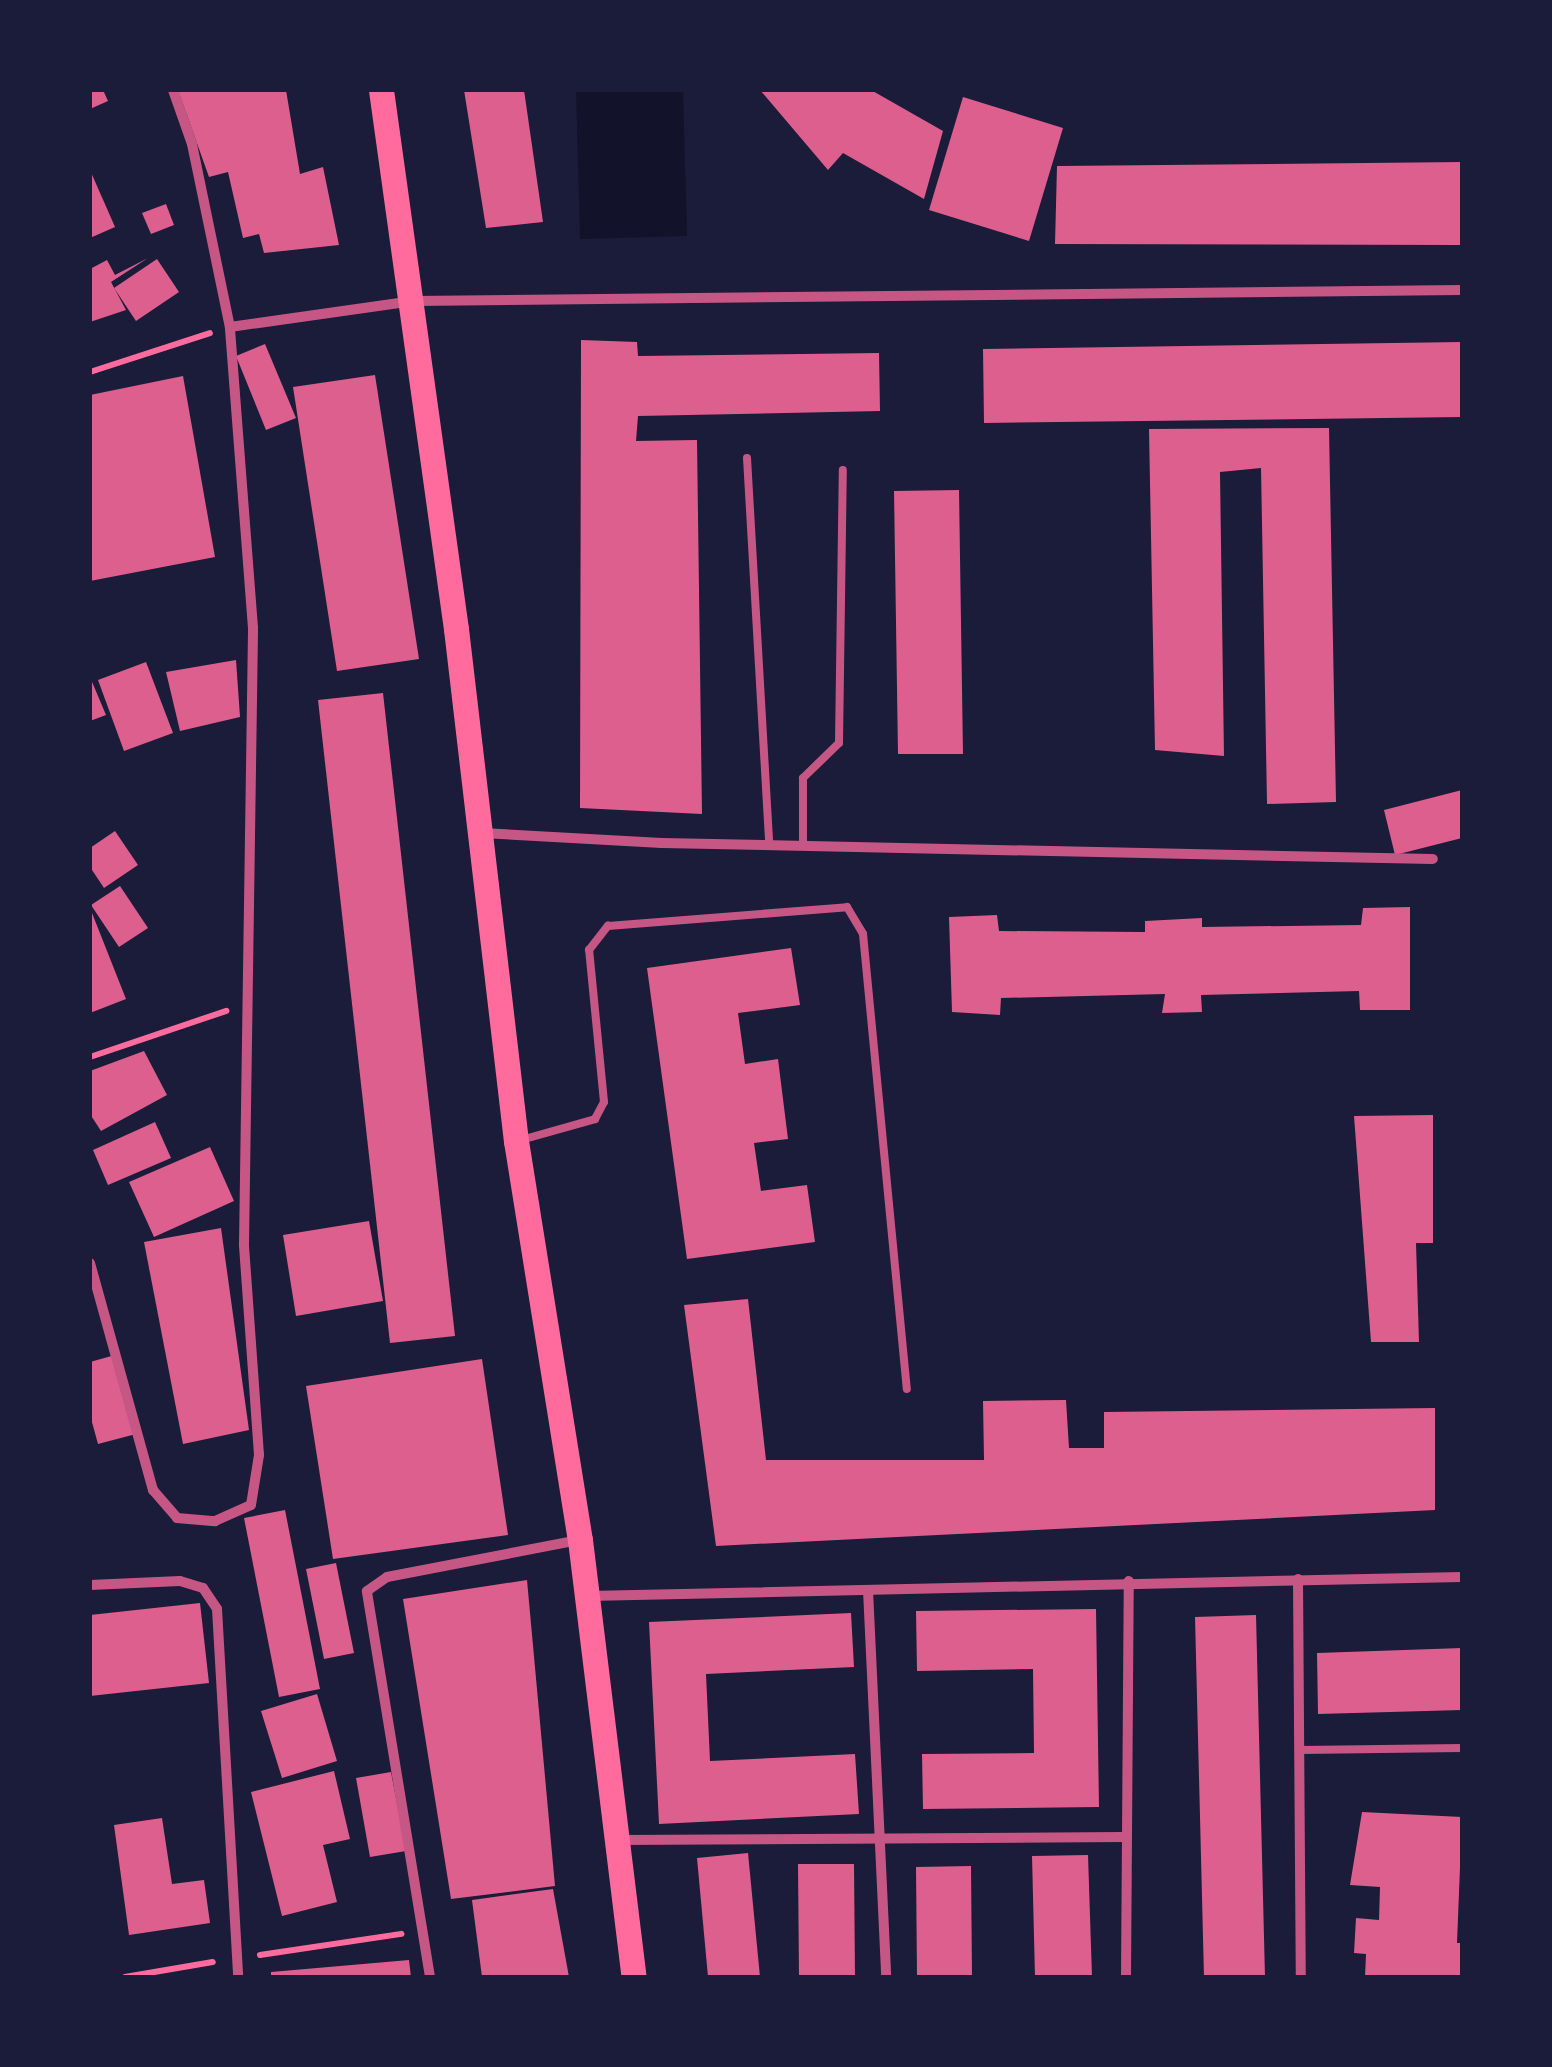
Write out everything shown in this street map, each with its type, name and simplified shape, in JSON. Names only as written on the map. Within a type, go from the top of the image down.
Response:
[{"type":"main road","points":[[382,90],[482,833],[516,1141],[588,1596],[634,1977]]},
{"type":"street","points":[[90,1263],[154,1490],[177,1518],[215,1521],[251,1505],[259,1455],[244,1245],[253,628],[230,327],[192,144],[173,90]]},
{"type":"street","points":[[230,327],[413,302],[1462,290]]},
{"type":"street","points":[[482,833],[769,844],[1434,859]]},
{"type":"street","points":[[430,1977],[426,1930],[368,1592],[387,1577],[580,1540]]},
{"type":"street","points":[[588,1596],[1129,1581],[1462,1577]]},
{"type":"street","points":[[1298,1579],[1301,1977]]},
{"type":"street","points":[[90,1585],[180,1581],[203,1588],[217,1609],[238,1977]]},
{"type":"street","points":[[1126,1977],[1122,1836],[1129,1581]]},
{"type":"street","points":[[868,1590],[886,1977]]},
{"type":"street","points":[[616,1840],[1122,1836]]},
{"type":"lane","points":[[747,458],[769,844]]},
{"type":"lane","points":[[803,844],[804,778],[839,742],[843,470]]},
{"type":"lane","points":[[516,1141],[595,1118],[604,1102],[589,950],[608,926],[847,907],[863,934],[907,1389]]},
{"type":"lane","points":[[1300,1750],[1462,1748]]},
{"type":"path","points":[[90,372],[230,327]]},
{"type":"path","points":[[90,1057],[250,1003]]},
{"type":"path","points":[[126,1977],[426,1930]]},
{"type":"shaded area","points":[[576,90],[683,90],[687,236],[580,239]]},
{"type":"building","points":[[90,90],[103,90],[108,101],[90,109]]},
{"type":"building","points":[[178,90],[286,90],[300,174],[323,167],[339,245],[264,253],[259,234],[243,238],[228,172],[209,177]]},
{"type":"building","points":[[464,90],[524,90],[543,222],[486,228]]},
{"type":"building","points":[[760,90],[871,90],[943,131],[924,199],[843,153],[828,170]]},
{"type":"building","points":[[963,97],[1063,128],[1029,241],[929,210]]},
{"type":"building","points":[[1462,162],[1462,245],[1055,244],[1057,166]]},
{"type":"building","points":[[90,170],[115,227],[90,238]]},
{"type":"building","points":[[166,204],[174,225],[151,234],[142,213]]},
{"type":"building","points":[[148,258],[111,282],[126,310],[90,322],[90,269],[107,260],[115,275]]},
{"type":"building","points":[[157,259],[179,292],[136,321],[114,288]]},
{"type":"building","points":[[581,340],[637,342],[638,356],[879,353],[880,411],[638,416],[636,441],[697,440],[702,814],[580,808]]},
{"type":"building","points":[[1462,342],[1462,417],[984,423],[983,349]]},
{"type":"building","points":[[265,344],[296,418],[266,430],[236,356]]},
{"type":"building","points":[[375,375],[419,659],[337,671],[293,387]]},
{"type":"building","points":[[183,376],[215,557],[90,581],[90,395]]},
{"type":"building","points":[[1329,428],[1336,802],[1267,804],[1261,468],[1220,472],[1224,756],[1155,750],[1149,429]]},
{"type":"building","points":[[959,490],[963,754],[898,754],[894,491]]},
{"type":"building","points":[[236,660],[240,717],[180,731],[166,672]]},
{"type":"building","points":[[146,662],[173,733],[124,751],[98,680]]},
{"type":"building","points":[[90,677],[106,715],[90,721]]},
{"type":"building","points":[[383,693],[455,1336],[390,1343],[318,700]]},
{"type":"building","points":[[1462,790],[1462,838],[1395,855],[1384,810]]},
{"type":"building","points":[[115,831],[138,865],[104,888],[90,867],[90,848]]},
{"type":"building","points":[[120,886],[148,928],[119,947],[91,905]]},
{"type":"building","points":[[1410,907],[1410,1010],[1360,1010],[1359,991],[1201,995],[1202,1012],[1162,1013],[1165,994],[1001,998],[1000,1015],[952,1012],[949,917],[997,915],[999,931],[1145,932],[1145,921],[1202,918],[1202,927],[1361,925],[1363,908]]},
{"type":"building","points":[[90,908],[126,999],[90,1013]]},
{"type":"building","points":[[791,948],[800,1005],[738,1013],[745,1064],[778,1059],[788,1139],[754,1143],[761,1191],[807,1185],[815,1242],[687,1259],[647,968]]},
{"type":"building","points":[[144,1051],[167,1095],[101,1131],[90,1114],[90,1071]]},
{"type":"building","points":[[1433,1115],[1433,1243],[1416,1243],[1419,1342],[1371,1342],[1354,1116]]},
{"type":"building","points":[[155,1122],[171,1158],[108,1185],[93,1150]]},
{"type":"building","points":[[210,1147],[234,1201],[154,1237],[129,1182]]},
{"type":"building","points":[[369,1221],[383,1301],[296,1316],[283,1235]]},
{"type":"building","points":[[221,1228],[249,1430],[183,1444],[144,1242]]},
{"type":"building","points":[[748,1299],[766,1460],[984,1460],[983,1401],[1066,1400],[1069,1448],[1104,1448],[1104,1412],[1435,1408],[1435,1510],[716,1546],[684,1305]]},
{"type":"building","points":[[115,1355],[136,1434],[98,1444],[90,1415],[90,1362]]},
{"type":"building","points":[[482,1359],[508,1535],[333,1559],[306,1386]]},
{"type":"building","points":[[285,1510],[320,1689],[279,1697],[244,1518]]},
{"type":"building","points":[[336,1563],[354,1653],[324,1659],[306,1569]]},
{"type":"building","points":[[527,1580],[555,1886],[451,1899],[403,1599]]},
{"type":"building","points":[[200,1603],[209,1683],[90,1696],[90,1615]]},
{"type":"building","points":[[1096,1609],[1099,1807],[923,1809],[922,1754],[1034,1753],[1033,1669],[917,1671],[916,1611]]},
{"type":"building","points":[[851,1613],[854,1667],[706,1674],[710,1761],[855,1754],[859,1814],[659,1824],[649,1622]]},
{"type":"building","points":[[1256,1615],[1265,1977],[1204,1977],[1195,1617]]},
{"type":"building","points":[[1462,1648],[1462,1710],[1318,1714],[1317,1653]]},
{"type":"building","points":[[317,1694],[337,1761],[282,1778],[261,1711]]},
{"type":"building","points":[[334,1771],[350,1839],[323,1845],[337,1902],[282,1916],[251,1792]]},
{"type":"building","points":[[391,1772],[406,1851],[370,1857],[356,1778]]},
{"type":"building","points":[[1362,1812],[1462,1817],[1457,1943],[1462,1943],[1462,1977],[1365,1977],[1366,1954],[1354,1953],[1356,1918],[1379,1920],[1380,1887],[1350,1885]]},
{"type":"building","points":[[162,1818],[172,1884],[204,1880],[210,1923],[129,1935],[114,1825]]},
{"type":"building","points":[[748,1853],[760,1977],[708,1977],[697,1858]]},
{"type":"building","points":[[1088,1855],[1092,1977],[1035,1977],[1032,1856]]},
{"type":"building","points":[[798,1864],[854,1864],[855,1977],[799,1977]]},
{"type":"building","points":[[971,1866],[972,1977],[917,1977],[916,1867]]},
{"type":"building","points":[[553,1889],[569,1977],[482,1977],[472,1900]]},
{"type":"building","points":[[409,1960],[411,1977],[271,1977],[271,1972]]}]
